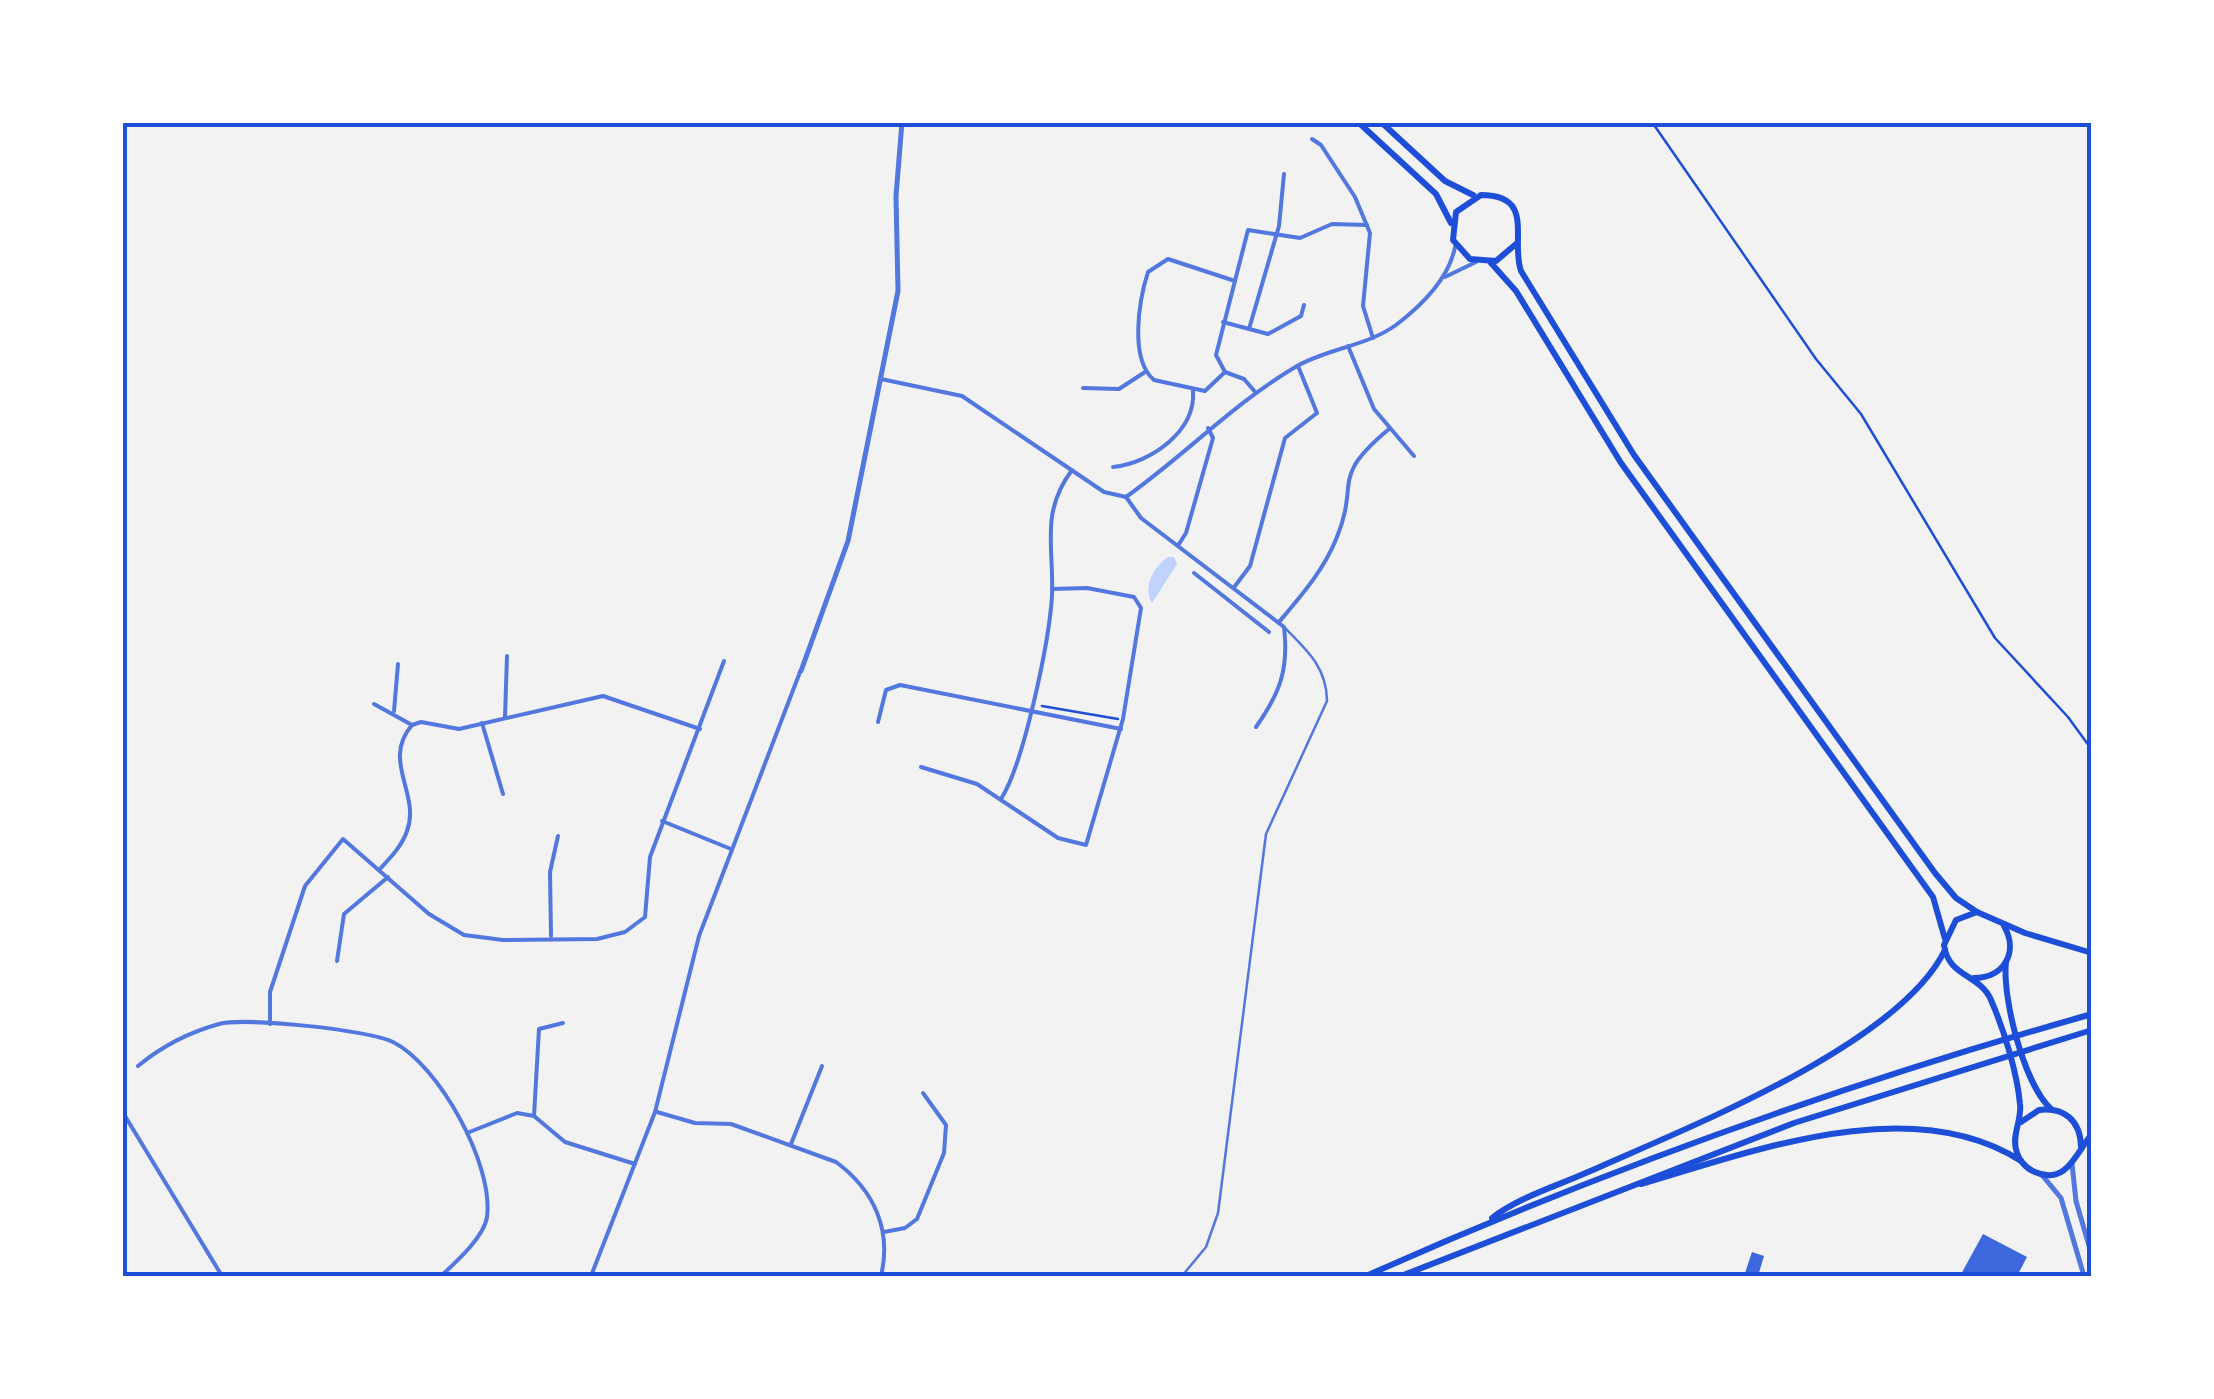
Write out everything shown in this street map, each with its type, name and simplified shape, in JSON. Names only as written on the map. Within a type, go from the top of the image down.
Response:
[{"type":"highway","points":[[1358,122],[1436,194],[1452,224],[1456,244],[1476,262],[1506,256],[1516,244],[1520,226],[1514,209],[1494,195],[1475,196],[1445,181],[1381,122]]},
{"type":"highway","points":[[1452,224],[1459,207],[1475,196]]},
{"type":"highway","points":[[1516,244],[1528,284],[1634,455],[1935,873],[1956,898],[1977,912],[2092,953]]},
{"type":"highway","points":[[1491,262],[1516,291],[1631,477],[1930,893],[1940,912],[1945,950],[1957,972],[1974,978],[1992,975],[2006,962]]},
{"type":"highway","points":[[1945,940],[1956,920],[1977,912]]},
{"type":"highway","points":[[2004,924],[2011,943],[2006,962],[2008,1004],[2031,1077],[2051,1108],[2076,1124],[2081,1146]]},
{"type":"highway","points":[[1483,1224],[1502,1210],[1745,1102],[1802,1070],[1914,992],[1945,950]]},
{"type":"highway","points":[[1974,978],[1992,1002],[2016,1082],[2020,1123],[2015,1143],[2022,1162]]},
{"type":"highway","points":[[1366,1276],[1483,1224],[1788,1108],[2092,1014]]},
{"type":"highway","points":[[1402,1276],[1590,1199],[1849,1104],[2092,1030]]},
{"type":"highway","points":[[2020,1123],[2034,1112],[2051,1108]]},
{"type":"highway","points":[[1590,1199],[1766,1147],[1855,1132],[1950,1134],[1989,1144],[2042,1174],[2058,1173],[2072,1164],[2092,1134]]},
{"type":"street","points":[[591,1276],[655,1112],[699,936],[848,541],[898,291],[896,196],[902,122]]},
{"type":"street","points":[[1312,139],[1321,145],[1356,197],[1370,233],[1364,306],[1373,338]]},
{"type":"street","points":[[1249,329],[1276,236],[1284,174]]},
{"type":"street","points":[[1256,393],[1247,382],[1224,372],[1216,349],[1248,230],[1307,237],[1332,224],[1367,224]]},
{"type":"street","points":[[1126,497],[1208,428],[1298,366],[1373,338],[1408,316],[1439,282],[1456,244]]},
{"type":"street","points":[[1224,372],[1204,391],[1154,380],[1145,372],[1139,344],[1141,313],[1146,280],[1153,266],[1176,260],[1234,281]]},
{"type":"street","points":[[1439,282],[1476,262]]},
{"type":"street","points":[[1223,322],[1273,332],[1301,316],[1304,305]]},
{"type":"street","points":[[1348,346],[1374,410],[1414,456]]},
{"type":"street","points":[[1235,587],[1250,566],[1285,438],[1317,413],[1298,366]]},
{"type":"street","points":[[1083,388],[1120,389],[1145,372]]},
{"type":"street","points":[[882,379],[962,396],[1104,492],[1126,497],[1142,518],[1279,622],[1284,628],[1288,666],[1281,686],[1256,727]]},
{"type":"street","points":[[1113,467],[1140,460],[1183,429],[1191,419],[1193,391]]},
{"type":"street","points":[[1179,544],[1186,533],[1214,438],[1208,428]]},
{"type":"street","points":[[1279,622],[1313,580],[1335,542],[1350,468],[1389,429]]},
{"type":"street","points":[[1001,799],[1018,767],[1052,589],[1051,506],[1072,470]]},
{"type":"street","points":[[1206,582],[1215,571]]},
{"type":"street","points":[[1194,573],[1269,632]]},
{"type":"street","points":[[921,767],[959,776],[1058,838],[1086,845],[1123,720],[1139,602],[1087,588],[1052,589]]},
{"type":"street","points":[[1251,618],[1260,607]]},
{"type":"street","points":[[504,717],[507,656]]},
{"type":"street","points":[[270,1024],[270,992],[308,880],[343,839],[429,914],[464,934],[503,940],[551,936],[597,939],[625,932],[641,922],[650,900],[650,857],[724,661]]},
{"type":"street","points":[[394,711],[398,664]]},
{"type":"street","points":[[878,722],[883,694],[895,685],[1030,707],[1120,729]]},
{"type":"street","points":[[380,870],[408,830],[410,808],[398,763],[404,736],[412,725],[421,722],[449,730],[603,696],[700,729]]},
{"type":"street","points":[[374,704],[394,711],[412,725]]},
{"type":"street","points":[[482,723],[503,794]]},
{"type":"street","points":[[662,822],[731,849]]},
{"type":"street","points":[[551,936],[550,872],[558,836]]},
{"type":"street","points":[[336,961],[344,914],[388,878]]},
{"type":"street","points":[[138,1066],[156,1051],[222,1023],[270,1024],[390,1040],[411,1053],[432,1076],[467,1133],[487,1198],[487,1221],[441,1276]]},
{"type":"street","points":[[534,1116],[539,1028],[564,1024]]},
{"type":"street","points":[[791,1144],[822,1066]]},
{"type":"street","points":[[884,1232],[905,1228],[916,1219],[944,1154],[946,1125],[923,1093]]},
{"type":"street","points":[[122,1111],[222,1276]]},
{"type":"street","points":[[655,1112],[695,1123],[730,1124],[822,1154],[850,1172],[870,1197],[884,1232],[881,1276]]},
{"type":"street","points":[[467,1133],[517,1113],[534,1116],[564,1142],[636,1165]]},
{"type":"street","points":[[2072,1164],[2076,1201],[2092,1256]]},
{"type":"street","points":[[2042,1174],[2061,1198],[2084,1276]]},
{"type":"lane","points":[[1182,1276],[1206,1246],[1218,1212],[1266,834],[1327,701],[1327,686],[1317,662],[1284,628]]},
{"type":"path","points":[[1652,122],[1816,359],[1860,414],[1995,638],[2068,716],[2092,750]]},
{"type":"path","points":[[1030,707],[1123,720]]},
{"type":"water","points":[[1168,557],[1174,557],[1177,564],[1152,603],[1148,591],[1151,578]]},
{"type":"building","points":[[1983,1234],[2027,1257],[2017,1276],[1960,1276]]},
{"type":"building","points":[[1752,1252],[1764,1256],[1758,1276],[1744,1276]]}]
